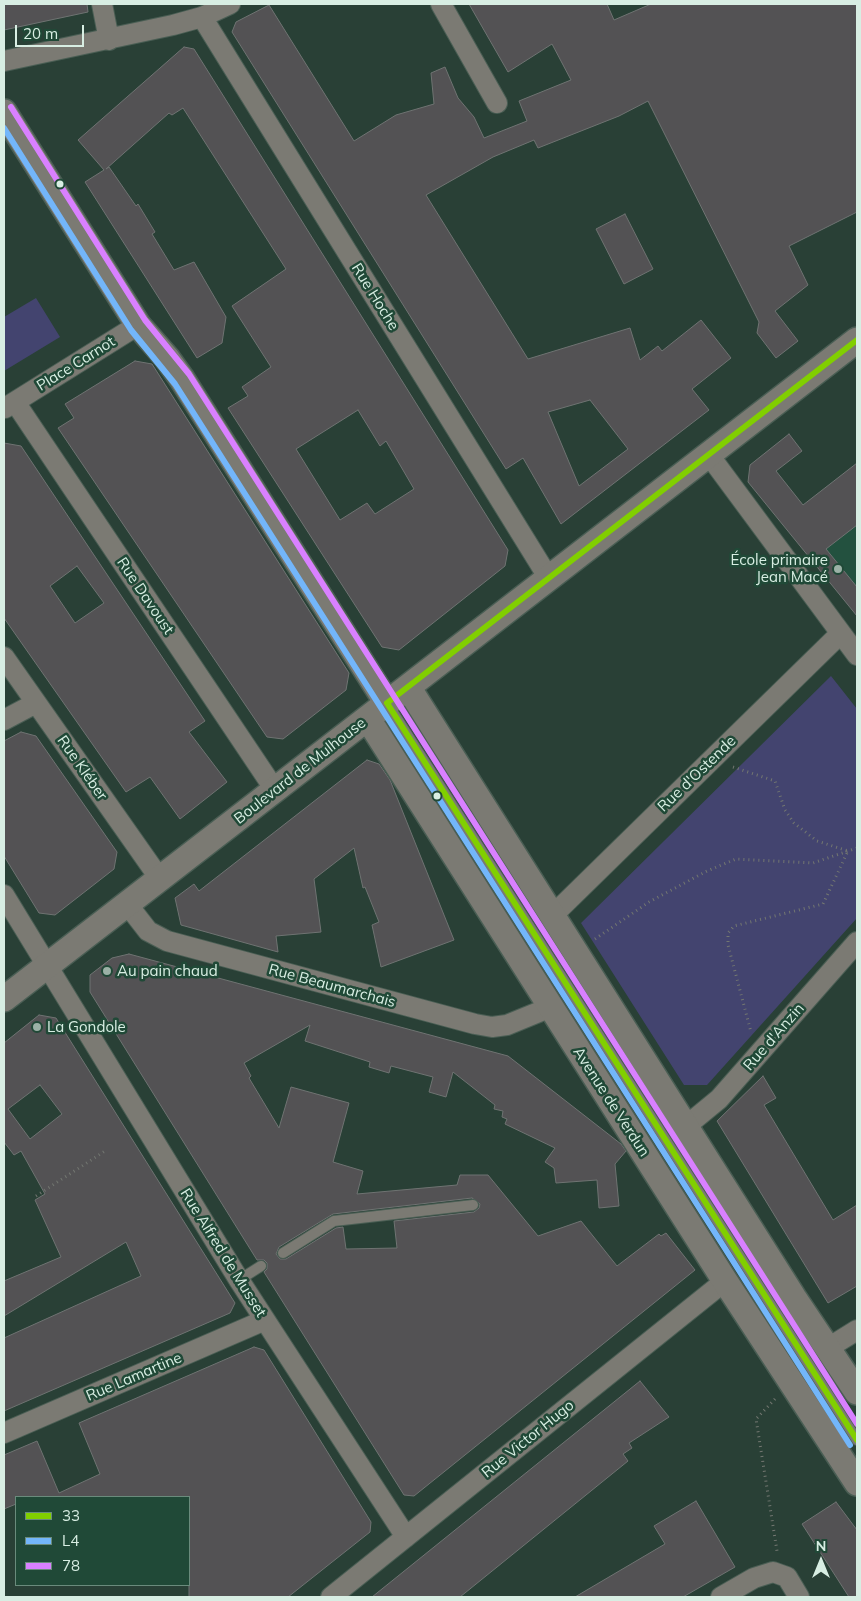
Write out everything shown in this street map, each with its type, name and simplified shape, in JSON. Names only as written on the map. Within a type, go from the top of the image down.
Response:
[{"type":"street","points":[[102,4],[108,40]]},
{"type":"street","points":[[4,61],[173,25],[202,16],[230,4]]},
{"type":"street","points":[[441,4],[497,103]]},
{"type":"street","name":"Rue Hoche","points":[[202,16],[548,578]]},
{"type":"street","points":[[4,112],[138,324],[182,379],[388,703]]},
{"type":"street","name":"Place Carnot","points":[[10,405],[138,324]]},
{"type":"street","name":"Boulevard de Mulhouse","points":[[4,999],[857,340]]},
{"type":"street","name":"Rue Davoust","points":[[10,405],[275,790]]},
{"type":"street","points":[[709,455],[857,655]]},
{"type":"street","name":"Rue d'Ostende","points":[[553,915],[840,634]]},
{"type":"street","name":"Rue Kléber","points":[[4,657],[160,878]]},
{"type":"street","points":[[408,688],[685,1127],[857,1392]]},
{"type":"street","points":[[4,720],[36,703]]},
{"type":"street","name":"Avenue de Verdun","points":[[368,719],[857,1483]]},
{"type":"street","name":"Rue Alfred de Musset","points":[[4,895],[239,1280],[406,1538]]},
{"type":"street","name":"Rue Beaumarchais","points":[[127,904],[148,931],[167,941],[475,1024],[507,1025],[551,1006]]},
{"type":"street","name":"Rue d'Anzin","points":[[685,1127],[719,1099],[857,942]]},
{"type":"street","name":"Rue Victor Hugo","points":[[331,1597],[726,1281]]},
{"type":"street","name":"Rue Lamartine","points":[[4,1433],[265,1320]]},
{"type":"street","points":[[828,1348],[857,1330]]},
{"type":"street","points":[[721,1597],[754,1578],[773,1572],[781,1574],[792,1582],[799,1597]]},
{"type":"lane","points":[[388,703],[857,1440]]},
{"type":"lane","points":[[283,1253],[334,1221],[473,1204]]},
{"type":"lane","points":[[239,1280],[261,1266]]},
{"type":"path","points":[[711,760],[775,781],[785,810],[794,823],[817,841],[848,851]]},
{"type":"path","points":[[576,952],[649,902],[707,871],[736,859],[813,863],[857,848]]},
{"type":"path","points":[[757,1056],[728,945],[728,933],[734,926],[823,904],[848,851]]},
{"type":"path","points":[[36,1196],[105,1152]]},
{"type":"path","points":[[781,1574],[756,1419],[791,1381]]},
{"type":"shaded area","points":[[36,298],[60,337],[4,371],[4,317]]},
{"type":"shaded area","name":"École primaire Jean Macé","points":[[857,463],[857,616],[781,522]]},
{"type":"shaded area","points":[[831,676],[857,709],[857,918],[707,1085],[684,1085],[581,923]]},
{"type":"building","points":[[4,4],[87,4],[88,12],[4,30]]},
{"type":"building","points":[[469,4],[607,4],[614,20],[651,4],[857,4],[857,212],[789,246],[808,285],[775,311],[798,341],[776,358],[757,333],[759,322],[648,101],[619,116],[538,148],[534,140],[493,157],[426,195],[528,359],[630,328],[640,360],[658,346],[662,351],[701,320],[731,358],[692,389],[709,410],[561,524],[523,458],[506,469],[232,32],[236,22],[269,5],[354,141],[396,115],[434,104],[431,73],[445,67],[458,98],[474,117],[484,138],[527,121],[519,101],[571,80],[552,44],[508,72]],"holes":[[[590,400],[628,449],[579,486],[548,412]]]},
{"type":"building","points":[[184,47],[194,49],[508,550],[505,566],[399,650],[382,647],[228,408],[248,396],[242,387],[271,367],[232,306],[286,269],[183,108],[172,115],[169,113],[106,169],[109,167],[136,206],[138,204],[155,232],[152,234],[174,270],[194,262],[226,317],[222,343],[197,358],[85,182],[104,170],[78,140]],"holes":[[[358,410],[380,446],[386,441],[414,489],[375,514],[367,503],[340,520],[296,449]]]},
{"type":"building","points":[[625,214],[653,269],[624,284],[596,229]]},
{"type":"building","points":[[135,361],[152,364],[349,673],[346,690],[283,739],[267,737],[58,428],[74,418],[65,404]]},
{"type":"building","name":"École primaire Jean Macé","points":[[789,434],[802,451],[776,471],[803,505],[857,463],[857,525],[826,549],[857,587],[857,616],[748,482],[750,465]]},
{"type":"building","points":[[4,443],[21,446],[205,721],[189,732],[227,782],[180,819],[150,777],[126,792],[4,618]],"holes":[[[77,566],[104,603],[75,623],[50,586]]]},
{"type":"building","points":[[21,732],[36,736],[117,852],[114,869],[55,915],[39,913],[4,856],[4,741]]},
{"type":"building","points":[[367,760],[379,764],[390,780],[454,940],[381,967],[372,925],[379,922],[365,887],[363,888],[354,848],[314,879],[321,932],[276,936],[278,952],[181,925],[175,898],[194,884],[199,891]]},
{"type":"building","points":[[129,954],[508,1056],[621,1144],[626,1151],[615,1164],[619,1206],[599,1208],[597,1180],[556,1183],[554,1168],[545,1162],[555,1148],[505,1124],[507,1119],[502,1117],[503,1111],[494,1109],[495,1105],[453,1072],[446,1097],[429,1092],[433,1077],[391,1066],[389,1073],[369,1067],[370,1062],[305,1041],[310,1025],[244,1063],[251,1076],[249,1078],[279,1128],[291,1087],[349,1103],[333,1162],[363,1171],[357,1194],[457,1185],[460,1175],[488,1175],[538,1236],[581,1221],[617,1266],[659,1234],[661,1236],[666,1233],[695,1270],[414,1496],[404,1495],[264,1272],[267,1269],[267,1263],[264,1260],[257,1260],[90,992],[90,975],[112,958]],"holes":[[[472,1198],[480,1204],[479,1208],[474,1212],[394,1221],[397,1248],[346,1249],[343,1227],[336,1228],[286,1259],[280,1259],[276,1254],[279,1247],[333,1214]]]},
{"type":"building","points":[[39,1015],[56,1018],[235,1303],[230,1313],[4,1411],[4,1338],[141,1276],[126,1242],[4,1316],[4,1281],[61,1257],[35,1200],[45,1194],[21,1151],[14,1155],[4,1142],[4,1043]],"holes":[[[40,1085],[62,1114],[30,1139],[8,1109]]]},
{"type":"building","points":[[763,1076],[776,1098],[764,1105],[833,1220],[857,1205],[857,1286],[828,1303],[717,1121]]},
{"type":"building","points":[[254,1347],[264,1350],[371,1522],[370,1532],[288,1597],[189,1597],[190,1496],[15,1496],[15,1504],[4,1509],[4,1455],[37,1441],[59,1493],[100,1474],[79,1423]]},
{"type":"building","points":[[640,1381],[669,1417],[629,1443],[632,1448],[623,1454],[628,1461],[460,1597],[372,1597]]},
{"type":"building","points":[[696,1501],[735,1567],[683,1597],[575,1597],[665,1544],[654,1526]]},
{"type":"building","points":[[836,1502],[857,1530],[857,1597],[849,1597],[802,1524]]},
{"type":"transit line","name":"78","points":[[11,107],[145,320],[189,374],[857,1424]]},
{"type":"transit line","name":"L4","points":[[4,128],[131,330],[175,384],[850,1445]]},
{"type":"transit line","name":"33","points":[[387,703],[857,340]]},
{"type":"transit line","name":"33","points":[[387,703],[857,1440]]},
{"type":"place","name":"École primaire Jean Macé","points":[[838,569]]},
{"type":"place","name":"Au pain chaud","points":[[107,971]]},
{"type":"place","name":"La Gondole","points":[[37,1027]]}]
